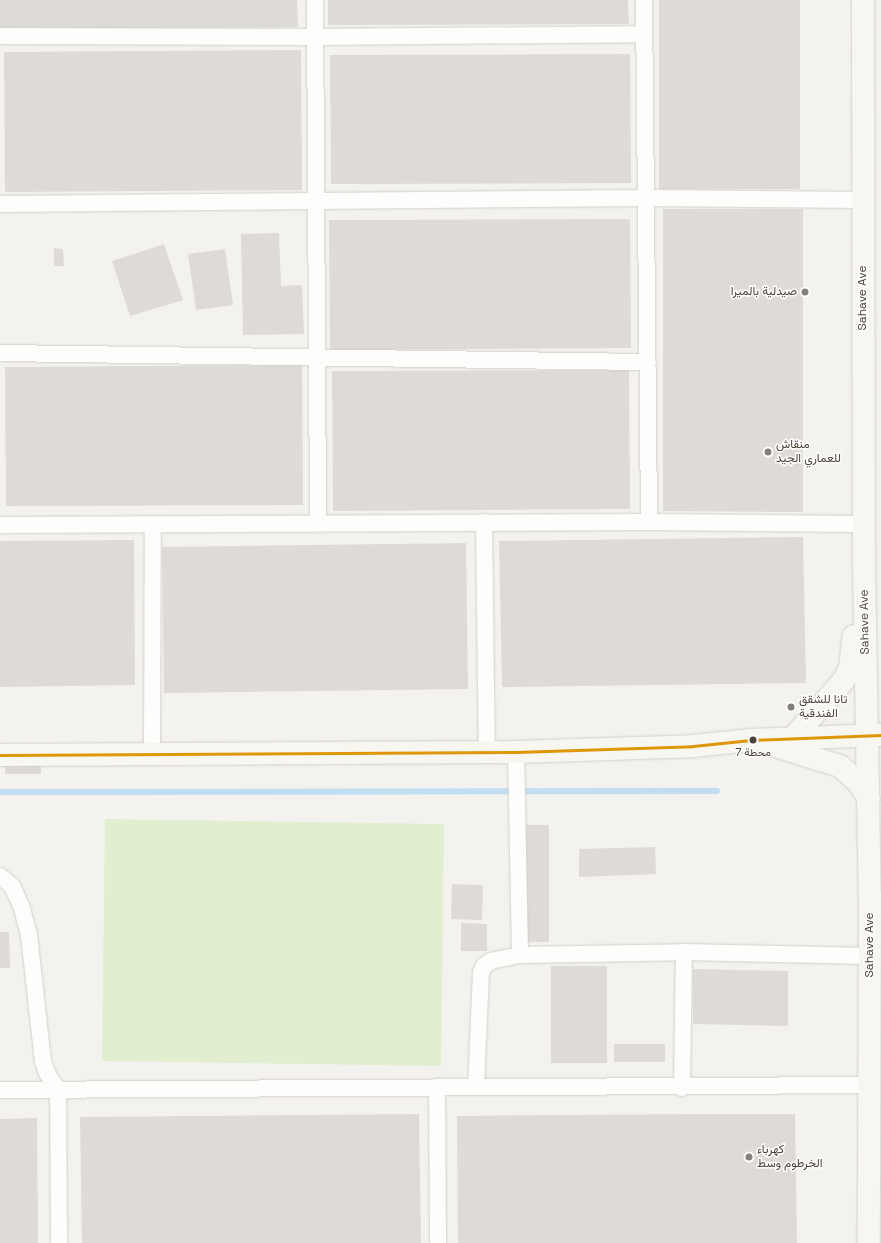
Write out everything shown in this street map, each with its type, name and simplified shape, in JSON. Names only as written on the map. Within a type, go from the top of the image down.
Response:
[{"type":"main road","name":"Sahave Ave","points":[[863,0],[864,564],[874,736],[869,799],[875,889],[870,956],[869,1243]]},
{"type":"main road","points":[[793,738],[834,693],[850,667],[856,590],[864,564]]},
{"type":"main road","points":[[0,755],[516,752],[693,746],[751,740],[874,736]]},
{"type":"main road","points":[[751,740],[840,766],[858,782],[869,799]]},
{"type":"street","points":[[315,0],[314,37],[318,523]]},
{"type":"street","points":[[644,0],[649,522]]},
{"type":"street","points":[[0,36],[314,37],[644,34]]},
{"type":"street","points":[[0,204],[315,203],[646,198],[863,200]]},
{"type":"street","points":[[0,353],[648,362]]},
{"type":"street","points":[[0,525],[484,522],[865,524]]},
{"type":"street","points":[[484,522],[487,752]]},
{"type":"street","points":[[152,524],[152,754]]},
{"type":"street","points":[[516,752],[520,955]]},
{"type":"street","points":[[0,876],[12,886],[21,905],[29,935],[43,1061],[47,1073],[58,1090],[59,1243]]},
{"type":"street","points":[[682,1088],[684,952]]},
{"type":"street","points":[[476,1087],[481,973],[491,961],[520,955],[684,952],[870,956]]},
{"type":"street","points":[[0,1090],[437,1089],[476,1087],[682,1088],[869,1085]]},
{"type":"street","points":[[437,1089],[438,1243]]},
{"type":"green space","points":[[105,819],[444,824],[441,1066],[102,1061]]},
{"type":"building","points":[[0,0],[297,0],[298,27],[0,29]]},
{"type":"building","points":[[328,0],[628,0],[629,24],[328,25]]},
{"type":"building","points":[[659,0],[800,0],[800,189],[659,189]]},
{"type":"building","points":[[301,50],[302,190],[5,192],[4,52]]},
{"type":"building","points":[[630,54],[631,183],[331,184],[330,55]]},
{"type":"building","points":[[663,209],[803,209],[803,512],[663,511]]},
{"type":"building","points":[[630,219],[631,348],[330,350],[329,220]]},
{"type":"building","points":[[279,233],[281,286],[302,285],[304,334],[243,335],[241,234]]},
{"type":"building","points":[[164,244],[183,300],[130,316],[112,261]]},
{"type":"building","points":[[54,248],[63,249],[64,266],[54,266]]},
{"type":"building","points":[[225,249],[233,305],[196,310],[188,254]]},
{"type":"building","points":[[302,365],[303,505],[6,506],[5,367]]},
{"type":"building","points":[[629,370],[630,509],[333,511],[332,371]]},
{"type":"building","points":[[803,537],[806,683],[502,687],[499,541]]},
{"type":"building","points":[[134,540],[135,685],[0,687],[0,541]]},
{"type":"building","points":[[466,543],[468,689],[164,693],[162,547]]},
{"type":"building","points":[[5,764],[41,765],[41,774],[5,774]]},
{"type":"building","points":[[523,825],[549,825],[549,942],[522,942]]},
{"type":"building","points":[[655,847],[656,874],[579,877],[579,849]]},
{"type":"building","points":[[452,884],[483,885],[482,920],[451,919]]},
{"type":"building","points":[[461,923],[487,924],[487,951],[461,951]]},
{"type":"building","points":[[0,932],[9,932],[10,968],[0,968]]},
{"type":"building","points":[[551,966],[607,966],[607,1063],[551,1063]]},
{"type":"building","points":[[693,969],[788,971],[788,1026],[693,1024]]},
{"type":"building","points":[[614,1044],[665,1044],[665,1062],[614,1062]]},
{"type":"building","points":[[419,1114],[421,1243],[82,1243],[80,1117]]},
{"type":"building","points":[[795,1114],[797,1243],[458,1243],[457,1116]]},
{"type":"building","points":[[37,1118],[38,1243],[0,1243],[0,1119]]},
{"type":"waterway","points":[[0,792],[717,791]]},
{"type":"transit line","points":[[0,755],[516,752],[693,746],[751,740],[881,735]]},
{"type":"place","name":"صيدلية بالميرا","points":[[805,292]]},
{"type":"place","name":"منقاش للعماري الجيد","points":[[768,452]]},
{"type":"place","name":"تانا للشقق الفندقية","points":[[791,707]]},
{"type":"place","name":"محطة 7","points":[[753,740]]},
{"type":"place","name":"كهرباء الخرطوم وسط","points":[[749,1157]]}]
